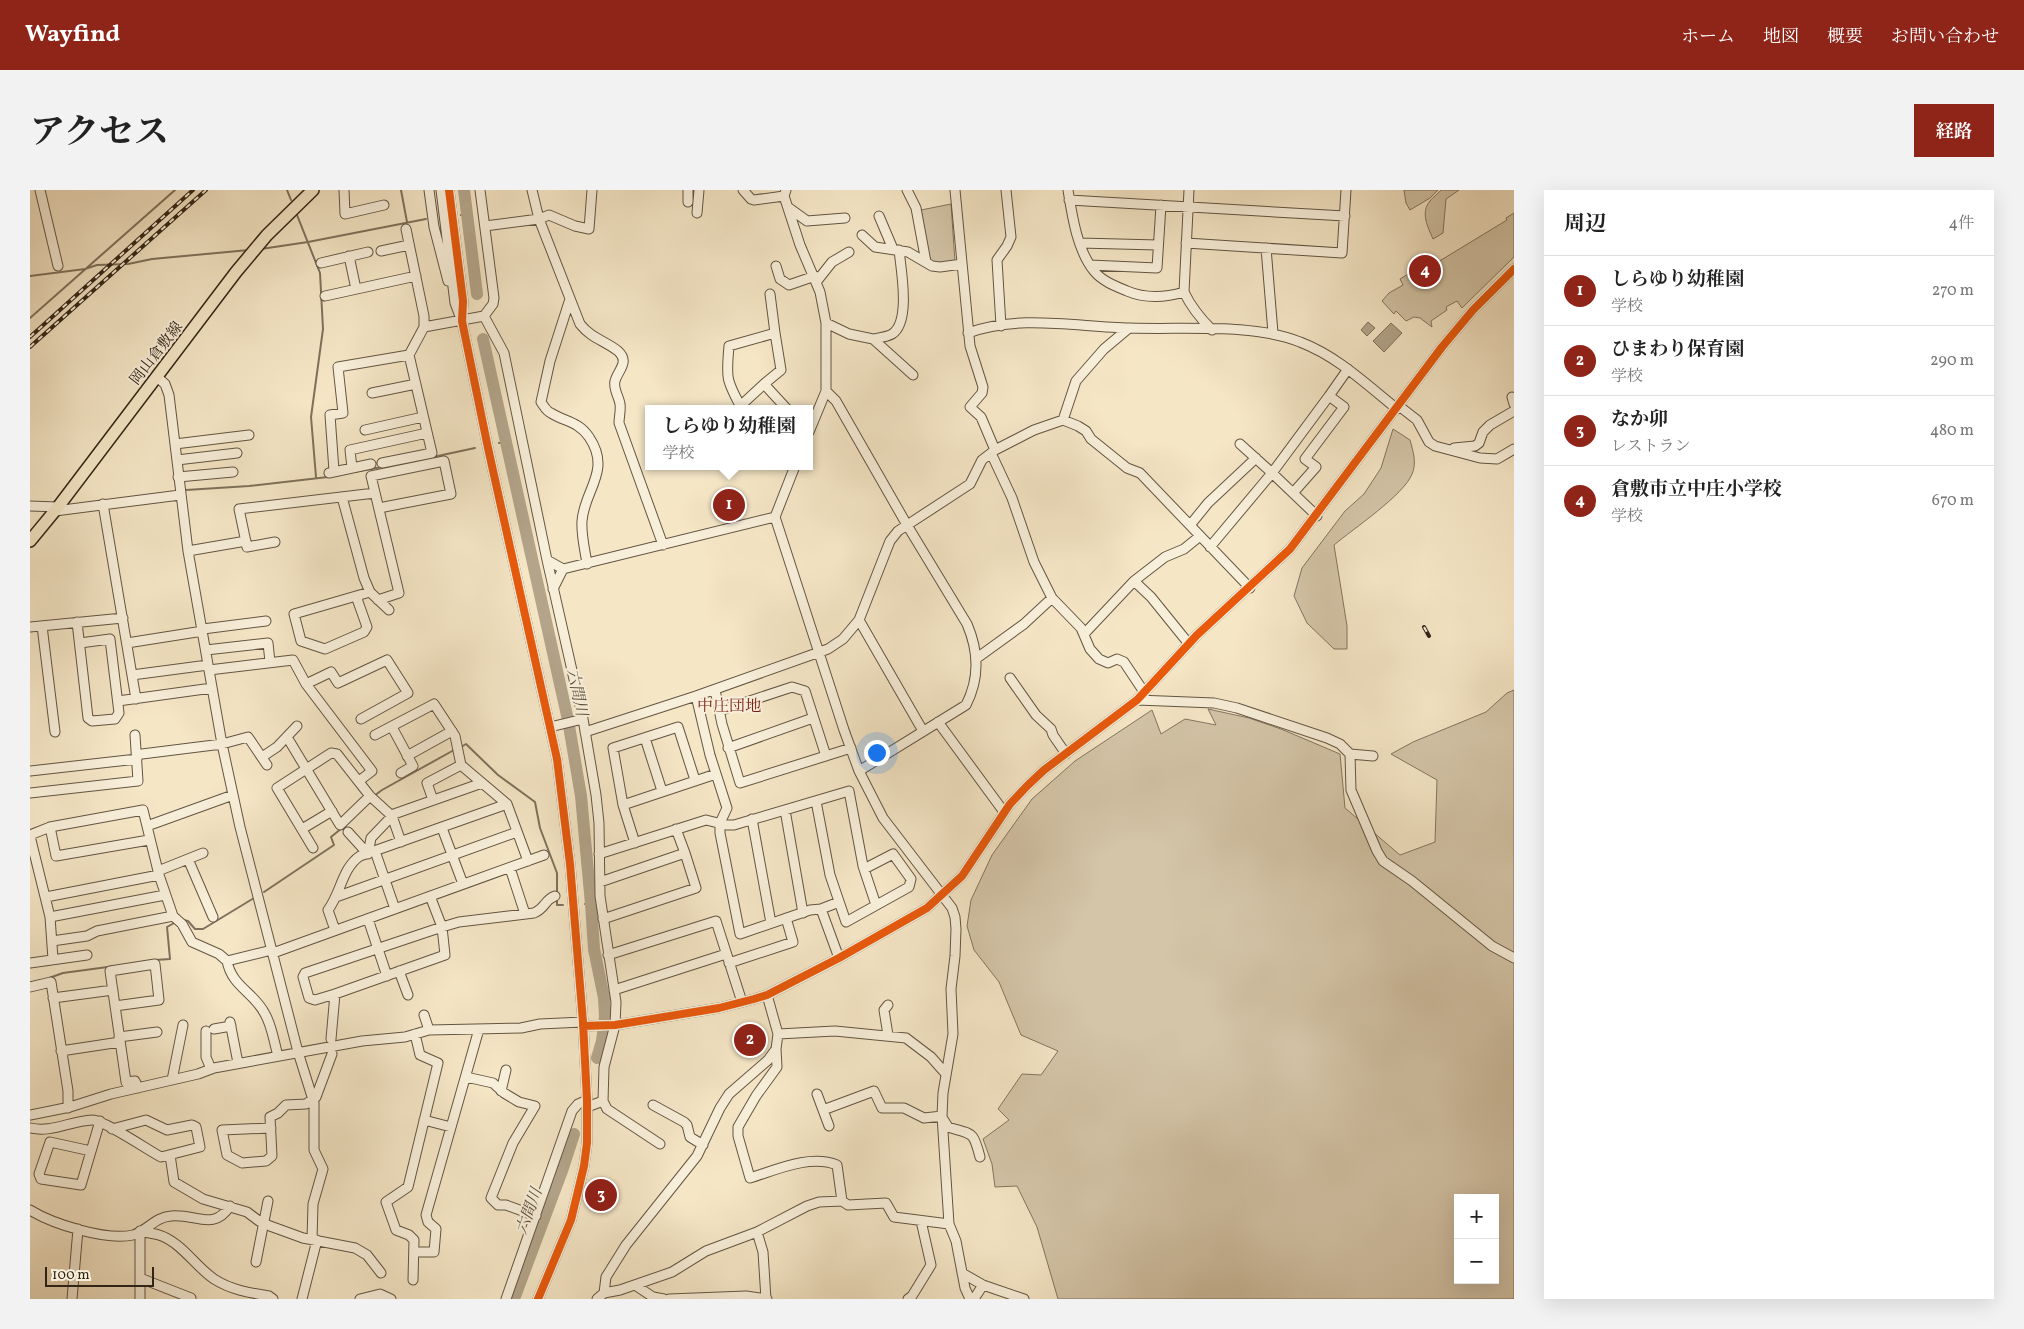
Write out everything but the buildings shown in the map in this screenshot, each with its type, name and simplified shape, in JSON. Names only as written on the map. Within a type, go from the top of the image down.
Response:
[{"type":"main road","name":"岡山倉敷線","points":[[30,540],[56,509],[251,254],[312,190]]},
{"type":"street","points":[[40,190],[58,266]]},
{"type":"street","points":[[344,190],[346,224]]},
{"type":"street","points":[[429,190],[434,227],[455,303],[462,321],[550,727],[564,806],[570,864],[583,1024],[586,1142],[579,1191],[562,1244],[538,1299]]},
{"type":"street","points":[[441,190],[455,303]]},
{"type":"street","points":[[449,190],[463,301],[462,321]]},
{"type":"street","points":[[424,327],[484,316],[493,304],[494,298],[480,190]]},
{"type":"street","points":[[532,190],[539,220],[580,324],[587,334],[617,350],[623,357],[623,365],[615,382],[615,391],[620,404],[619,423],[663,545]]},
{"type":"street","points":[[485,226],[539,220],[549,215],[575,226],[589,229],[592,190]]},
{"type":"street","points":[[688,190],[688,202]]},
{"type":"street","points":[[697,213],[699,190]]},
{"type":"street","points":[[743,190],[750,199],[754,200],[785,193],[800,245],[816,278],[826,323],[826,391],[813,422]]},
{"type":"street","points":[[907,190],[916,208],[926,262]]},
{"type":"street","points":[[955,190],[968,333],[970,346],[983,387],[982,393],[970,407],[981,417],[1034,562],[1052,598],[1085,633],[1090,649],[1099,659],[1108,663],[1117,659],[1124,662],[1144,692]]},
{"type":"street","points":[[1001,326],[996,260],[1007,246],[1011,237],[1006,190]]},
{"type":"street","points":[[1068,190],[1072,221],[1080,243],[1090,265],[1104,280],[1135,294],[1154,298],[1184,292]]},
{"type":"street","points":[[1189,190],[1184,292],[1195,312],[1212,330]]},
{"type":"street","points":[[1186,243],[1342,253],[1346,190]]},
{"type":"street","points":[[1069,200],[1345,216]]},
{"type":"street","points":[[345,214],[384,205]]},
{"type":"street","points":[[1090,265],[1157,268],[1161,205]]},
{"type":"street","points":[[789,208],[807,221],[845,218]]},
{"type":"street","points":[[826,323],[849,334],[873,339],[891,334],[900,326],[903,293],[896,250],[879,216]]},
{"type":"street","points":[[382,463],[432,453],[409,354],[424,327],[424,316],[406,229]]},
{"type":"street","points":[[862,235],[875,247],[908,252],[932,266],[940,267],[962,264]]},
{"type":"street","points":[[1080,243],[1158,246]]},
{"type":"street","points":[[382,251],[409,245]]},
{"type":"street","points":[[1266,248],[1273,332]]},
{"type":"street","points":[[321,263],[368,252]]},
{"type":"street","points":[[776,266],[780,279],[789,285],[816,278],[832,262],[849,252]]},
{"type":"street","points":[[349,256],[356,289]]},
{"type":"street","points":[[30,1115],[68,1108],[110,1094],[238,1063],[415,1034],[429,1030],[521,1028],[540,1024],[613,1025],[719,1008],[767,995],[839,958],[927,908],[962,876],[1004,812],[1028,785],[1137,700],[1189,644],[1290,549],[1317,516],[1442,347],[1473,310],[1514,269]]},
{"type":"street","points":[[325,296],[416,276]]},
{"type":"street","points":[[742,405],[781,370],[770,294]]},
{"type":"street","points":[[570,299],[550,361],[541,402],[549,413],[576,423],[589,437],[596,452],[598,463],[596,477],[582,522],[587,564]]},
{"type":"street","points":[[484,316],[504,352],[579,720],[585,732],[596,795],[603,919],[614,990],[613,1025],[604,1067],[603,1101],[607,1109],[660,1144]]},
{"type":"street","points":[[968,333],[1024,322],[1129,328],[1273,332],[1322,351],[1417,420],[1429,442],[1434,446],[1480,458],[1497,459],[1514,449]]},
{"type":"street","points":[[1063,420],[1076,381],[1104,348],[1129,328]]},
{"type":"street","points":[[739,405],[729,386],[726,375],[729,346],[775,333]]},
{"type":"street","points":[[873,339],[913,375]]},
{"type":"street","points":[[371,464],[332,472],[330,415],[343,413],[338,367],[409,354]]},
{"type":"street","points":[[1210,547],[1272,473],[1348,370]]},
{"type":"street","points":[[157,377],[165,384],[169,395],[188,551],[222,744],[298,1052],[315,1111],[314,1150],[323,1169],[313,1204],[315,1240],[302,1299]]},
{"type":"street","points":[[372,393],[416,384]]},
{"type":"street","points":[[764,384],[783,405]]},
{"type":"street","points":[[826,391],[836,401],[907,525],[967,624],[974,641],[977,658],[977,674],[973,692],[966,705],[859,771]]},
{"type":"street","points":[[1293,493],[1316,467],[1305,459],[1344,408],[1329,396]]},
{"type":"street","points":[[1449,449],[1475,446],[1479,443],[1483,432],[1490,425],[1514,410]]},
{"type":"street","points":[[365,430],[423,417]]},
{"type":"street","points":[[585,732],[820,653],[843,639],[859,620],[890,541],[898,531],[970,484],[982,460],[993,452],[1034,430],[1063,420],[1086,431],[1091,439],[1127,468],[1140,473],[1191,524],[1210,547],[1250,588]]},
{"type":"street","points":[[352,468],[350,450],[427,433]]},
{"type":"street","points":[[175,444],[249,435]]},
{"type":"street","points":[[1240,444],[1317,516]]},
{"type":"street","points":[[177,460],[236,453]]},
{"type":"street","points":[[1191,524],[1208,504],[1256,458]]},
{"type":"street","points":[[378,600],[399,593],[371,476],[444,461],[451,494],[379,508]]},
{"type":"street","points":[[793,470],[775,517],[850,748],[859,771],[883,818],[904,849],[952,908],[956,929],[955,956],[950,989],[953,1041],[946,1074],[942,1116],[949,1224],[956,1241],[964,1288],[970,1299]]},
{"type":"street","points":[[178,476],[234,472]]},
{"type":"street","points":[[275,542],[248,547],[239,509],[375,493]]},
{"type":"street","points":[[30,506],[56,509],[180,495]]},
{"type":"street","points":[[342,497],[364,578],[370,592],[389,610]]},
{"type":"street","points":[[103,504],[136,699]]},
{"type":"street","points":[[547,560],[563,569],[775,517]]},
{"type":"street","points":[[1085,633],[1134,581],[1165,557],[1184,549],[1200,536]]},
{"type":"street","points":[[188,551],[246,541]]},
{"type":"street","points":[[553,590],[563,569]]},
{"type":"street","points":[[1134,581],[1151,597],[1189,644]]},
{"type":"street","points":[[356,596],[367,627],[364,632],[325,648],[300,641],[294,614],[356,596],[370,592]]},
{"type":"street","points":[[977,658],[1024,624],[1052,598]]},
{"type":"street","points":[[30,627],[123,618]]},
{"type":"street","points":[[859,620],[924,731]]},
{"type":"street","points":[[127,643],[266,621]]},
{"type":"street","points":[[77,622],[88,718],[92,721],[115,719],[119,713],[110,639],[80,643]]},
{"type":"street","points":[[42,626],[55,732]]},
{"type":"street","points":[[206,650],[268,643],[270,662]]},
{"type":"street","points":[[132,676],[293,660],[306,684],[372,771],[360,782]]},
{"type":"street","points":[[306,684],[331,672],[338,683],[387,660],[408,693],[362,718]]},
{"type":"street","points":[[1010,678],[1036,715],[1051,729],[1053,736],[1066,754]]},
{"type":"street","points":[[719,711],[792,687],[804,692],[826,756]]},
{"type":"street","points":[[118,701],[212,688]]},
{"type":"street","points":[[714,690],[728,748],[740,784],[850,748]]},
{"type":"street","points":[[696,696],[710,756],[727,808],[720,823],[720,833],[740,934],[803,912],[821,909],[839,902]]},
{"type":"street","points":[[1137,700],[1214,703],[1237,708],[1327,738],[1340,744],[1350,754],[1373,756]]},
{"type":"street","points":[[375,735],[434,704],[452,731],[461,765],[507,804],[528,861]]},
{"type":"street","points":[[728,748],[813,718]]},
{"type":"street","points":[[550,727],[579,720]]},
{"type":"street","points":[[938,722],[1004,812]]},
{"type":"street","points":[[30,771],[222,744],[248,737],[265,761],[297,726]]},
{"type":"street","points":[[392,727],[413,766],[401,772]]},
{"type":"street","points":[[635,843],[623,804],[613,748],[678,727],[694,780]]},
{"type":"street","points":[[407,756],[452,731]]},
{"type":"street","points":[[30,793],[138,781],[139,756],[135,735]]},
{"type":"street","points":[[287,737],[340,825],[372,797]]},
{"type":"street","points":[[645,738],[662,791]]},
{"type":"street","points":[[312,848],[277,788],[331,753],[334,753],[372,797],[392,816],[401,842]]},
{"type":"street","points":[[1350,754],[1351,790],[1376,851],[1383,861],[1412,880],[1492,946],[1514,958]]},
{"type":"street","points":[[434,800],[427,783],[461,765]]},
{"type":"street","points":[[623,804],[716,774]]},
{"type":"street","points":[[372,853],[371,838],[392,816],[482,783]]},
{"type":"street","points":[[599,854],[706,820],[734,824],[849,791],[864,869],[876,905]]},
{"type":"street","points":[[147,826],[233,794]]},
{"type":"street","points":[[816,801],[830,875],[846,922],[909,887],[911,879],[892,854],[864,869]]},
{"type":"street","points":[[335,930],[328,910],[336,897],[345,874],[354,860],[507,804]]},
{"type":"street","points":[[53,959],[50,918],[30,835],[50,827],[144,810],[149,840],[158,873],[173,916],[182,924],[192,942],[219,954],[227,961],[232,978],[256,1000],[266,1014],[278,1056]]},
{"type":"street","points":[[785,810],[803,912]]},
{"type":"street","points":[[302,829],[332,811]]},
{"type":"street","points":[[752,819],[771,923]]},
{"type":"street","points":[[50,827],[56,856],[149,840]]},
{"type":"street","points":[[442,828],[463,884]]},
{"type":"street","points":[[603,919],[696,888],[676,829]]},
{"type":"street","points":[[348,832],[372,853],[385,879],[396,909]]},
{"type":"street","points":[[336,897],[517,832]]},
{"type":"street","points":[[46,897],[158,873],[203,853]]},
{"type":"street","points":[[600,882],[685,853]]},
{"type":"street","points":[[227,961],[273,951],[368,919],[544,855]]},
{"type":"street","points":[[188,859],[213,917]]},
{"type":"street","points":[[510,868],[525,914]]},
{"type":"street","points":[[50,918],[165,894]]},
{"type":"street","points":[[430,896],[442,926],[445,955],[335,994],[315,1000],[309,998],[303,977],[305,973],[442,926],[542,910],[546,902],[555,896]]},
{"type":"street","points":[[821,909],[839,958]]},
{"type":"street","points":[[52,941],[87,936],[97,931],[173,916]]},
{"type":"street","points":[[614,990],[793,942],[786,918]]},
{"type":"street","points":[[368,919],[387,976]]},
{"type":"street","points":[[608,955],[716,921],[742,1002]]},
{"type":"street","points":[[30,963],[87,955]]},
{"type":"street","points":[[115,1006],[159,1000],[155,964],[110,971],[113,990],[115,1006],[126,1082],[134,1081],[138,1088]]},
{"type":"street","points":[[399,972],[408,995]]},
{"type":"street","points":[[30,987],[51,982],[68,1091],[68,1108]]},
{"type":"street","points":[[53,998],[113,990]]},
{"type":"street","points":[[331,1039],[335,994]]},
{"type":"street","points":[[767,995],[778,1034],[776,1050],[777,1067],[756,1096],[738,1127],[738,1136],[750,1178],[799,1163],[830,1162],[837,1165],[842,1201]]},
{"type":"street","points":[[888,1005],[884,1010],[888,1035]]},
{"type":"street","points":[[424,1015],[429,1030]]},
{"type":"street","points":[[212,1069],[206,1057],[210,1030],[231,1024],[238,1063]]},
{"type":"street","points":[[172,1080],[183,1025]]},
{"type":"street","points":[[414,1252],[434,1252],[436,1229],[428,1222],[426,1215],[479,1029]]},
{"type":"street","points":[[778,1034],[836,1031],[906,1038],[931,1057],[946,1074]]},
{"type":"street","points":[[61,1051],[157,1032]]},
{"type":"street","points":[[413,1280],[414,1240],[408,1234],[396,1230],[386,1202],[408,1187],[438,1063],[420,1055],[415,1034]]},
{"type":"street","points":[[600,1296],[606,1277],[626,1245],[690,1167],[729,1094],[768,1060],[776,1050]]},
{"type":"street","points":[[271,1128],[222,1130],[227,1155],[242,1163],[266,1161],[272,1156],[271,1128],[270,1117],[278,1113],[286,1105],[306,1104],[316,1097],[332,1054]]},
{"type":"street","points":[[501,1091],[506,1070]]},
{"type":"street","points":[[466,1077],[493,1084],[519,1102],[535,1106],[513,1143],[491,1198],[498,1205],[506,1205],[536,1216]]},
{"type":"street","points":[[823,1110],[874,1091],[882,1108],[904,1108],[924,1118],[942,1116]]},
{"type":"street","points":[[817,1094],[829,1126]]},
{"type":"street","points":[[506,1299],[572,1111],[578,1104],[603,1101]]},
{"type":"street","points":[[653,1105],[684,1122],[687,1125],[690,1137],[703,1145]]},
{"type":"street","points":[[942,1116],[948,1127],[969,1132],[975,1138],[980,1157]]},
{"type":"street","points":[[30,1128],[40,1130],[53,1129],[91,1120],[100,1121],[112,1129],[161,1157],[200,1147],[196,1127],[192,1125],[167,1130],[146,1120],[112,1129]]},
{"type":"street","points":[[424,1120],[451,1127]]},
{"type":"street","points":[[91,1151],[50,1142],[39,1174],[41,1178],[81,1186],[100,1121]]},
{"type":"street","points":[[170,1155],[174,1182],[204,1199],[247,1212],[263,1223],[303,1238],[355,1248],[367,1254],[371,1263],[381,1273]]},
{"type":"street","points":[[256,1262],[268,1201]]},
{"type":"street","points":[[600,1296],[672,1272],[706,1250],[757,1232],[807,1206],[819,1202],[842,1201],[848,1205],[886,1203],[894,1216],[949,1224]]},
{"type":"street","points":[[30,1210],[34,1216],[78,1229],[108,1235],[134,1235],[161,1218],[171,1216],[185,1216],[212,1221],[224,1214],[230,1206]]},
{"type":"street","points":[[908,1299],[912,1296],[931,1265],[921,1221]]},
{"type":"street","points":[[72,1299],[78,1229]]},
{"type":"street","points":[[140,1231],[140,1299]]},
{"type":"street","points":[[140,1231],[160,1235],[171,1241],[222,1283],[238,1291],[269,1296],[273,1299]]},
{"type":"street","points":[[669,1299],[746,1296],[766,1299],[763,1252],[757,1232]]},
{"type":"street","points":[[962,1273],[983,1285],[1024,1299]]},
{"type":"street","points":[[140,1278],[190,1298]]},
{"type":"street","points":[[635,1285],[653,1298],[664,1299]]},
{"type":"street","points":[[974,1299],[983,1285]]},
{"type":"street","points":[[360,1299],[380,1294],[391,1299]]},
{"type":"shaded area","points":[[1404,190],[1438,190],[1430,198],[1410,210],[1406,203]]},
{"type":"shaded area","points":[[1441,190],[1459,190],[1446,199],[1443,233],[1433,239],[1425,215],[1430,201]]},
{"type":"shaded area","points":[[951,204],[955,262],[940,266],[927,262],[916,211]]},
{"type":"shaded area","points":[[1514,213],[1514,257],[1462,308],[1457,301],[1446,307],[1447,310],[1431,321],[1432,327],[1420,318],[1414,317],[1406,321],[1396,311],[1394,314],[1382,301],[1389,293],[1403,285],[1400,279],[1425,264],[1428,268],[1507,220],[1506,218]]},
{"type":"shaded area","points":[[1368,322],[1375,328],[1367,336],[1361,330]]},
{"type":"shaded area","points":[[1391,323],[1402,333],[1384,352],[1373,341]]},
{"type":"shaded area","points":[[1393,429],[1410,440],[1414,457],[1412,474],[1399,492],[1334,545],[1347,626],[1347,649],[1334,649],[1307,623],[1294,596],[1302,568],[1345,511],[1364,494],[1381,468]]},
{"type":"shaded area","points":[[1514,690],[1514,1299],[1058,1299],[1037,1227],[1017,1186],[995,1187],[992,1164],[983,1139],[1009,1120],[998,1109],[1022,1074],[1041,1075],[1058,1051],[1021,1035],[999,982],[974,950],[967,926],[971,900],[992,855],[1032,799],[1075,761],[1152,710],[1161,734],[1185,719],[1216,725],[1208,709],[1249,718],[1281,729],[1340,754],[1345,808],[1400,855],[1435,842],[1437,780],[1391,754],[1413,742],[1486,712],[1507,693]]},
{"type":"waterway","points":[[30,318],[175,190]]},
{"type":"waterway","points":[[287,190],[291,200]]},
{"type":"waterway","points":[[401,190],[407,222]]},
{"type":"waterway","name":"六間川","points":[[464,190],[477,294]]},
{"type":"waterway","name":"六間川","points":[[461,215],[467,214]]},
{"type":"waterway","points":[[297,215],[320,273],[323,329],[311,417],[316,477]]},
{"type":"waterway","points":[[261,249],[308,242],[426,219]]},
{"type":"waterway","points":[[30,276],[85,269],[97,265],[128,264],[152,259],[249,250]]},
{"type":"waterway","name":"六間川","points":[[483,339],[568,720],[581,796],[594,949],[604,998],[605,1017],[602,1041],[597,1058]]},
{"type":"waterway","name":"六間川","points":[[499,443],[505,442]]},
{"type":"waterway","points":[[433,457],[475,448]]},
{"type":"waterway","points":[[354,472],[382,467]]},
{"type":"waterway","points":[[186,490],[249,486],[328,477]]},
{"type":"waterway","points":[[461,747],[466,744],[498,775],[535,802],[540,828],[557,873],[557,893]]},
{"type":"waterway","points":[[374,796],[454,750]]},
{"type":"waterway","points":[[264,892],[334,845],[331,837],[342,828]]},
{"type":"waterway","points":[[557,897],[557,905],[563,905]]},
{"type":"waterway","points":[[183,920],[188,921],[195,929],[203,929],[254,898]]},
{"type":"waterway","name":"六間川","points":[[585,904],[591,904]]},
{"type":"waterway","points":[[155,960],[170,959],[167,927],[176,922]]},
{"type":"waterway","points":[[49,978],[63,973],[115,966]]},
{"type":"waterway","name":"六間川","points":[[514,1299],[574,1134]]},
{"type":"railway","points":[[30,337],[193,190]]},
{"type":"railway","points":[[30,347],[206,190]]},
{"type":"railway","points":[[1424,627],[1429,636]]},
{"type":"cycle path","points":[[449,190],[463,301],[462,321],[488,448],[557,759],[570,864],[583,1022],[587,1100],[587,1143],[584,1166],[571,1220],[538,1299]]},
{"type":"cycle path","points":[[583,1026],[615,1025],[719,1008],[767,995],[839,958],[927,908],[962,876],[1010,804],[1028,785],[1044,770],[1137,700],[1197,635],[1290,549],[1442,347],[1473,310],[1514,269]]},
{"type":"place","name":"倉敷市立中庄小学校","points":[[1425,271]]},
{"type":"place","name":"しらゆり幼稚園","points":[[729,505]]},
{"type":"place","name":"ひまわり保育園","points":[[750,1040]]},
{"type":"place","name":"なか卯","points":[[601,1195]]},
{"type":"district","name":"中庄団地","points":[[729,705]]}]
